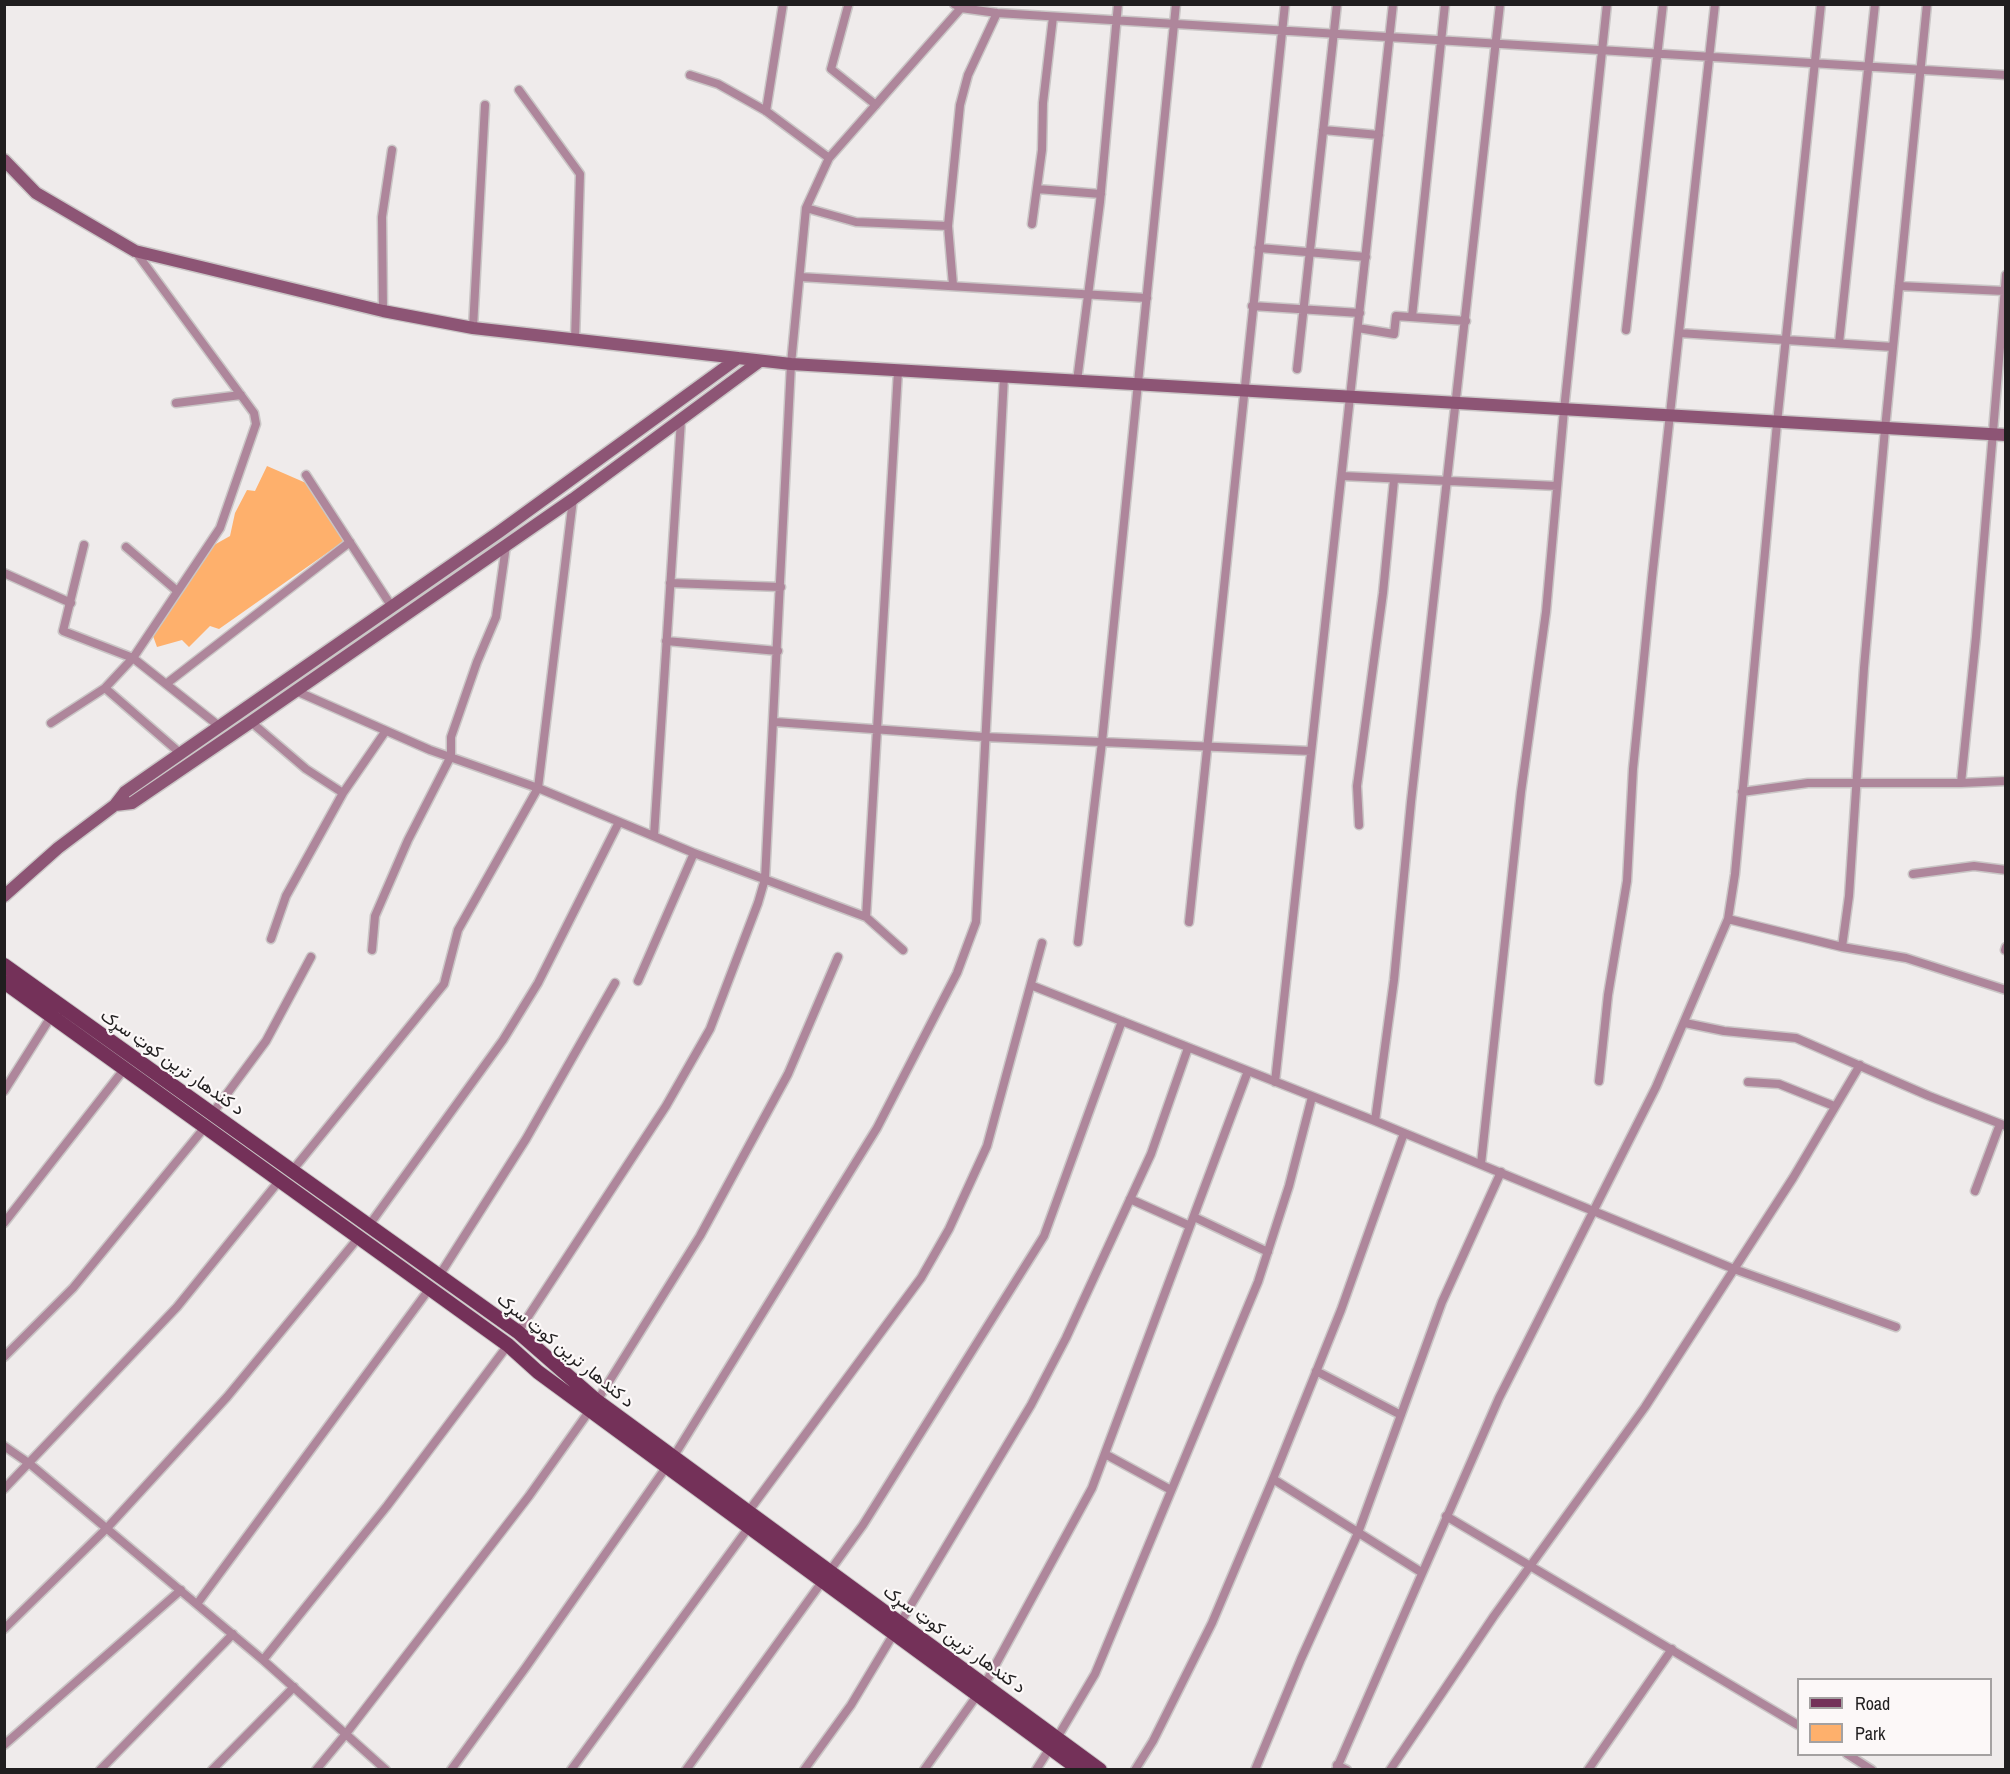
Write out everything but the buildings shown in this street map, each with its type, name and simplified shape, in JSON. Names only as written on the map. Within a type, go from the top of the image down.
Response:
[{"type":"main road","points":[[4,160],[36,193],[135,251],[383,312],[473,327],[791,364],[2006,435]]},
{"type":"main road","points":[[4,896],[58,848],[115,805],[125,792],[392,607],[738,358]]},
{"type":"main road","points":[[115,805],[132,803],[573,500],[760,360]]},
{"type":"main road","name":"د کندهار ترين کوټ سړک","points":[[4,965],[113,1052],[125,1068],[508,1345],[538,1372],[593,1406],[670,1461],[748,1512],[827,1577],[896,1628],[1054,1743],[1100,1770]]},
{"type":"main road","name":"د کندهار ترين کوټ سړک","points":[[4,982],[52,1015],[212,1114],[370,1224],[518,1332],[593,1406]]},
{"type":"main road","points":[[508,1345],[518,1332]]},
{"type":"main road","name":"د کندهار ترين کوټ سړک","points":[[670,1461],[749,1527],[827,1577]]},
{"type":"main road","name":"د کندهار ترين کوټ سړک","points":[[1054,1743],[1080,1770]]},
{"type":"street","points":[[766,111],[783,4]]},
{"type":"street","points":[[1077,381],[1101,194],[1118,4]]},
{"type":"street","points":[[1078,942],[1102,742],[1176,4]]},
{"type":"street","points":[[1189,922],[1205,747],[1285,4]]},
{"type":"street","points":[[1297,369],[1338,4]]},
{"type":"street","points":[[1275,1082],[1392,4]]},
{"type":"street","points":[[1412,317],[1445,4]]},
{"type":"street","points":[[1376,1121],[1394,980],[1411,802],[1458,403],[1500,4]]},
{"type":"street","points":[[1481,1164],[1521,792],[1546,612],[1564,410],[1607,4]]},
{"type":"street","points":[[1626,330],[1663,4]]},
{"type":"street","points":[[1599,1081],[1608,995],[1627,881],[1635,747],[1715,4]]},
{"type":"street","points":[[1347,1770],[1337,1767],[1498,1398],[1594,1211],[1686,1023],[1728,919],[1735,874],[1777,423],[1821,4]]},
{"type":"street","points":[[1839,343],[1875,4]]},
{"type":"street","points":[[1842,947],[1849,897],[1864,668],[1885,429],[1927,4]]},
{"type":"street","points":[[848,6],[831,69],[876,105]]},
{"type":"street","points":[[518,1332],[666,1106],[710,1029],[751,923],[765,879],[775,722],[791,364],[806,208],[829,158],[876,105],[957,6],[988,8],[998,13],[1053,17],[2006,75]]},
{"type":"street","points":[[953,285],[948,226],[960,105],[968,75],[998,13]]},
{"type":"street","points":[[1032,224],[1042,150],[1043,103],[1053,17]]},
{"type":"street","points":[[690,75],[718,84],[766,111],[829,158]]},
{"type":"street","points":[[519,90],[580,174],[575,340]]},
{"type":"street","points":[[473,327],[485,105]]},
{"type":"street","points":[[1323,130],[1379,135]]},
{"type":"street","points":[[383,312],[382,217],[392,150]]},
{"type":"street","points":[[1037,189],[1101,194]]},
{"type":"street","points":[[806,208],[856,222],[948,226]]},
{"type":"street","points":[[1258,248],[1366,256]]},
{"type":"street","points":[[51,723],[105,687],[133,658],[176,590],[220,528],[256,424],[254,413],[135,251]]},
{"type":"street","points":[[1960,783],[2006,275]]},
{"type":"street","points":[[800,277],[1147,298]]},
{"type":"street","points":[[1899,286],[2004,291]]},
{"type":"street","points":[[1252,306],[1360,313]]},
{"type":"street","points":[[1358,328],[1394,334],[1396,316],[1466,321]]},
{"type":"street","points":[[1680,333],[1893,347]]},
{"type":"street","points":[[866,917],[898,371]]},
{"type":"street","points":[[451,1770],[670,1461],[877,1128],[957,973],[976,922],[1004,376]]},
{"type":"street","points":[[176,403],[241,395]]},
{"type":"street","points":[[654,836],[681,420]]},
{"type":"street","points":[[306,475],[392,607]]},
{"type":"street","points":[[1342,476],[1448,483],[1557,486]]},
{"type":"street","points":[[1359,825],[1357,786],[1383,593],[1394,480]]},
{"type":"street","points":[[292,1171],[444,984],[458,930],[538,788],[573,500]]},
{"type":"street","points":[[166,684],[350,542]]},
{"type":"street","points":[[84,544],[63,631],[133,658],[219,726]]},
{"type":"street","points":[[372,950],[375,916],[408,840],[451,756],[451,737],[477,662],[496,617],[506,546]]},
{"type":"street","points":[[126,547],[176,590]]},
{"type":"street","points":[[4,573],[71,603]]},
{"type":"street","points":[[670,583],[781,587]]},
{"type":"street","points":[[666,641],[778,651]]},
{"type":"street","points":[[105,687],[180,753]]},
{"type":"street","points":[[296,691],[385,732],[538,788],[694,853],[866,917],[903,950]]},
{"type":"street","points":[[251,722],[306,769],[343,793]]},
{"type":"street","points":[[775,722],[984,737],[1311,752]]},
{"type":"street","points":[[271,939],[286,896],[343,793],[385,732]]},
{"type":"street","points":[[1742,792],[1808,783],[2006,781]]},
{"type":"street","points":[[370,1224],[503,1040],[527,1002],[568,926],[619,822]]},
{"type":"street","points":[[638,981],[694,853]]},
{"type":"street","points":[[1913,874],[1974,866],[2006,870]]},
{"type":"street","points":[[1728,919],[1842,947],[1906,958],[2006,990]]},
{"type":"street","points":[[748,1512],[921,1278],[950,1229],[987,1146],[1033,986],[1042,943]]},
{"type":"street","points":[[212,1114],[266,1041],[311,957]]},
{"type":"street","points":[[316,1770],[528,1496],[593,1406],[700,1236],[750,1145],[788,1074],[838,957]]},
{"type":"street","points":[[439,1276],[526,1139],[615,983]]},
{"type":"street","points":[[1033,986],[1376,1121],[1734,1269],[1896,1327]]},
{"type":"street","points":[[4,1091],[52,1015]]},
{"type":"street","points":[[686,1770],[827,1577],[1044,1236],[1122,1021]]},
{"type":"street","points":[[1686,1023],[1724,1031],[1796,1038],[1929,1096],[2003,1125],[1975,1191]]},
{"type":"street","points":[[804,1770],[851,1705],[1031,1405],[1066,1338],[1151,1154],[1188,1047]]},
{"type":"street","points":[[1390,1770],[1494,1616],[1646,1407],[1793,1178],[1860,1065]]},
{"type":"street","points":[[4,1223],[125,1068]]},
{"type":"street","points":[[924,1770],[981,1689],[1092,1488],[1248,1071]]},
{"type":"street","points":[[1748,1082],[1779,1084],[1834,1106]]},
{"type":"street","points":[[1036,1770],[1095,1674],[1258,1282],[1289,1186],[1312,1096]]},
{"type":"street","points":[[4,1357],[73,1288],[205,1127]]},
{"type":"street","points":[[1135,1770],[1153,1741],[1212,1623],[1273,1479],[1316,1371],[1404,1133]]},
{"type":"street","points":[[1255,1770],[1301,1659],[1358,1533],[1442,1302],[1501,1172]]},
{"type":"street","points":[[4,1489],[177,1307],[279,1181]]},
{"type":"street","points":[[1130,1199],[1190,1226]]},
{"type":"street","points":[[1194,1217],[1268,1251]]},
{"type":"street","points":[[4,1629],[107,1528],[227,1397],[359,1237]]},
{"type":"street","points":[[196,1604],[430,1288]]},
{"type":"street","points":[[263,1660],[387,1506],[508,1345]]},
{"type":"street","points":[[1316,1371],[1401,1415]]},
{"type":"street","points":[[4,1446],[30,1464],[233,1634],[386,1770]]},
{"type":"street","points":[[1106,1454],[1171,1490]]},
{"type":"street","points":[[1273,1479],[1421,1572]]},
{"type":"street","points":[[1446,1516],[1797,1724]]},
{"type":"street","points":[[571,1770],[749,1527]]},
{"type":"street","points":[[4,1745],[181,1590]]},
{"type":"street","points":[[100,1770],[233,1634]]},
{"type":"street","points":[[1588,1770],[1672,1649]]},
{"type":"street","points":[[212,1770],[294,1687]]},
{"type":"street","points":[[1849,1756],[1872,1770]]},
{"type":"green space","points":[[267,466],[306,483],[344,541],[219,629],[210,626],[189,647],[182,640],[157,647],[153,636],[214,545],[230,536],[235,513],[247,490],[255,491]]}]
